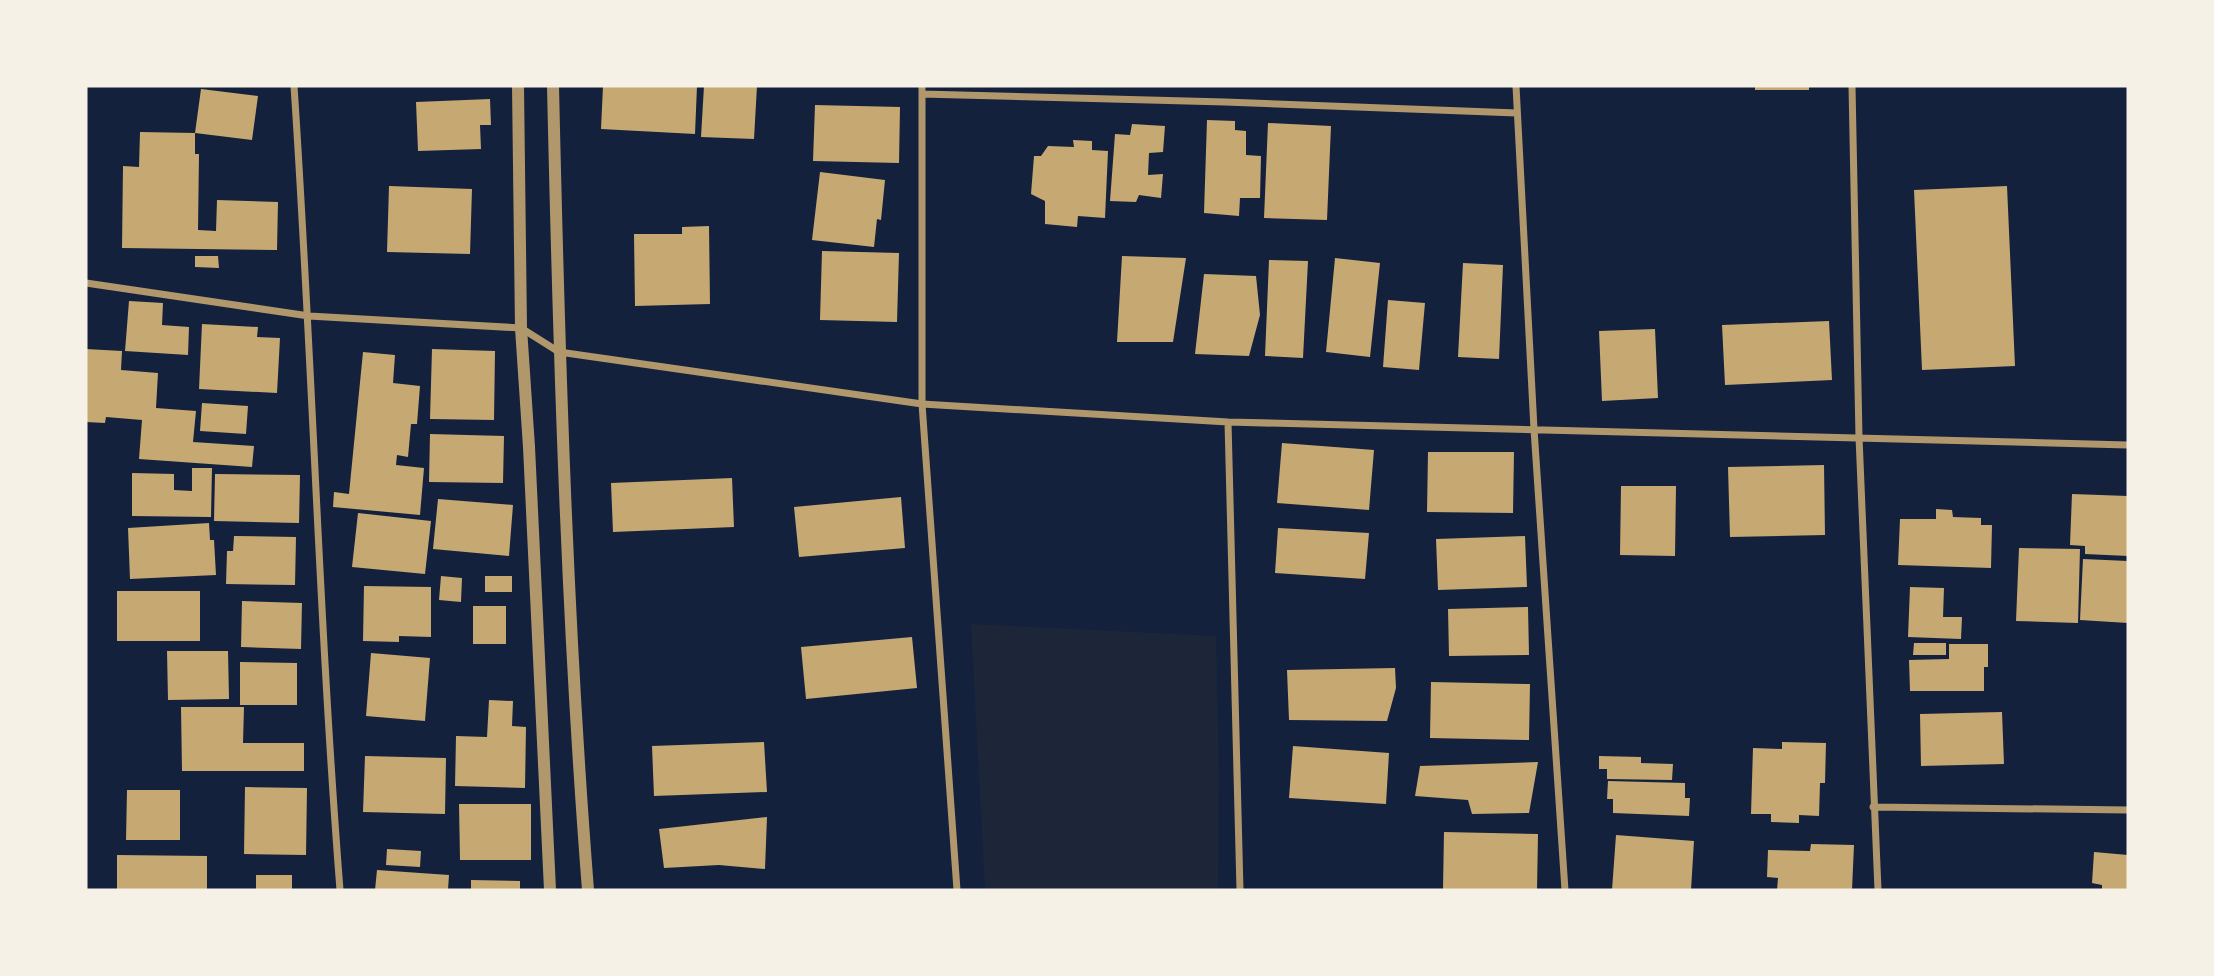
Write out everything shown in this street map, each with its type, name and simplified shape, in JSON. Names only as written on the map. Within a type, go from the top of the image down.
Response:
[{"type":"street","points":[[294,86],[309,316],[328,730],[340,890]]},
{"type":"street","points":[[518,86],[521,328],[550,890]]},
{"type":"street","points":[[553,86],[559,352],[581,803],[588,890]]},
{"type":"street","points":[[1516,86],[1534,429],[1565,890]]},
{"type":"street","points":[[1852,86],[1859,437],[1878,890]]},
{"type":"street","points":[[957,890],[922,404],[922,90],[1517,113]]},
{"type":"street","points":[[86,283],[309,316],[521,328],[559,352],[922,404],[1228,422],[2128,444]]},
{"type":"street","points":[[1228,422],[1240,890]]},
{"type":"street","points":[[1873,807],[2128,810]]},
{"type":"shaded area","points":[[971,624],[1216,636],[1218,890],[985,890]]},
{"type":"building","points":[[603,86],[697,86],[695,134],[601,129]]},
{"type":"building","points":[[704,86],[757,86],[754,139],[701,137]]},
{"type":"building","points":[[1755,86],[1809,86],[1809,90],[1755,90]]},
{"type":"building","points":[[201,89],[258,96],[252,140],[195,133]]},
{"type":"building","points":[[490,99],[491,125],[480,125],[481,149],[418,151],[416,102]]},
{"type":"building","points":[[815,105],[900,107],[899,163],[813,161]]},
{"type":"building","points":[[1207,120],[1235,121],[1235,130],[1246,131],[1246,155],[1261,156],[1260,198],[1240,198],[1239,216],[1204,213]]},
{"type":"building","points":[[1268,123],[1331,126],[1327,220],[1264,218]]},
{"type":"building","points":[[1132,124],[1165,126],[1163,152],[1149,153],[1148,175],[1163,174],[1161,198],[1139,195],[1136,202],[1110,201],[1115,134],[1130,135]]},
{"type":"building","points":[[140,132],[195,133],[195,154],[199,154],[198,230],[216,231],[217,200],[278,202],[277,250],[122,248],[123,166],[139,167]]},
{"type":"building","points":[[1073,140],[1092,141],[1092,150],[1108,151],[1105,218],[1078,216],[1077,227],[1045,224],[1045,201],[1031,194],[1034,156],[1041,156],[1048,146],[1074,147]]},
{"type":"building","points":[[820,172],[885,180],[881,220],[877,219],[874,247],[812,240]]},
{"type":"building","points":[[389,186],[472,189],[470,254],[387,252]]},
{"type":"building","points":[[2007,186],[2015,366],[1922,370],[1914,190]]},
{"type":"building","points":[[709,226],[710,304],[635,306],[634,234],[682,234],[682,227]]},
{"type":"building","points":[[822,251],[899,253],[897,322],[820,320]]},
{"type":"building","points":[[195,256],[218,256],[219,268],[195,267]]},
{"type":"building","points":[[1122,256],[1186,258],[1173,342],[1117,342]]},
{"type":"building","points":[[1335,258],[1380,263],[1370,357],[1326,352]]},
{"type":"building","points":[[1269,260],[1308,261],[1303,358],[1265,356]]},
{"type":"building","points":[[1463,263],[1503,265],[1499,359],[1458,357]]},
{"type":"building","points":[[1204,274],[1256,276],[1260,315],[1249,356],[1195,354]]},
{"type":"building","points":[[1388,300],[1425,303],[1419,370],[1383,367]]},
{"type":"building","points":[[129,301],[163,303],[162,325],[189,327],[188,355],[125,351]]},
{"type":"building","points":[[1829,321],[1832,380],[1725,385],[1722,325]]},
{"type":"building","points":[[202,324],[258,327],[257,337],[280,338],[277,393],[199,389]]},
{"type":"building","points":[[1655,329],[1658,398],[1602,401],[1599,331]]},
{"type":"building","points":[[86,349],[122,351],[121,370],[158,373],[156,408],[196,411],[193,442],[254,446],[252,467],[139,459],[142,420],[106,417],[105,423],[86,422]]},
{"type":"building","points":[[432,349],[495,351],[494,420],[430,419]]},
{"type":"building","points":[[363,352],[395,355],[393,383],[420,386],[417,424],[411,424],[408,457],[397,455],[396,465],[424,468],[420,515],[333,507],[334,492],[349,494]]},
{"type":"building","points":[[202,403],[248,406],[246,434],[200,431]]},
{"type":"building","points":[[430,434],[504,436],[503,483],[429,482]]},
{"type":"building","points":[[1282,443],[1374,450],[1369,510],[1277,503]]},
{"type":"building","points":[[1428,452],[1514,452],[1513,513],[1427,512]]},
{"type":"building","points":[[1824,465],[1825,535],[1730,537],[1728,467]]},
{"type":"building","points":[[192,468],[212,468],[211,517],[132,516],[132,473],[174,474],[174,490],[192,491]]},
{"type":"building","points":[[215,474],[300,475],[299,523],[214,521]]},
{"type":"building","points":[[732,478],[734,527],[613,532],[611,483]]},
{"type":"building","points":[[1621,486],[1676,486],[1675,556],[1620,555]]},
{"type":"building","points":[[2072,494],[2128,496],[2128,556],[2085,554],[2085,546],[2070,545]]},
{"type":"building","points":[[901,497],[905,548],[799,557],[794,507]]},
{"type":"building","points":[[438,499],[513,505],[509,556],[433,549]]},
{"type":"building","points":[[1936,509],[1952,510],[1953,517],[1981,518],[1981,525],[1992,525],[1991,568],[1898,565],[1900,519],[1936,519]]},
{"type":"building","points":[[358,513],[431,521],[425,574],[352,567]]},
{"type":"building","points":[[209,523],[210,540],[214,540],[216,575],[130,579],[128,528]]},
{"type":"building","points":[[1278,528],[1369,533],[1365,579],[1275,573]]},
{"type":"building","points":[[234,536],[296,537],[295,585],[226,584],[227,551],[233,551]]},
{"type":"building","points":[[1525,536],[1527,587],[1438,590],[1436,539]]},
{"type":"building","points":[[2019,548],[2080,549],[2078,623],[2016,621]]},
{"type":"building","points":[[2083,559],[2128,561],[2128,623],[2080,620]]},
{"type":"building","points":[[441,576],[462,578],[461,602],[439,600]]},
{"type":"building","points":[[485,576],[512,576],[512,592],[485,592]]},
{"type":"building","points":[[364,586],[431,587],[431,637],[399,636],[399,642],[363,641]]},
{"type":"building","points":[[1910,587],[1944,588],[1943,617],[1962,617],[1961,639],[1908,637]]},
{"type":"building","points":[[117,591],[200,591],[200,641],[117,641]]},
{"type":"building","points":[[242,601],[302,603],[301,649],[241,647]]},
{"type":"building","points":[[473,606],[506,606],[506,644],[473,644]]},
{"type":"building","points":[[1528,607],[1529,655],[1449,656],[1448,609]]},
{"type":"building","points":[[912,637],[917,688],[806,699],[801,647]]},
{"type":"building","points":[[1914,643],[1946,643],[1946,655],[1913,655]]},
{"type":"building","points":[[1949,644],[1988,644],[1984,691],[1910,691],[1909,660],[1949,659]]},
{"type":"building","points":[[167,651],[228,651],[229,699],[168,700]]},
{"type":"building","points":[[371,653],[430,658],[425,721],[366,716]]},
{"type":"building","points":[[240,662],[297,663],[297,705],[240,705]]},
{"type":"building","points":[[1395,668],[1396,688],[1387,721],[1289,720],[1287,670]]},
{"type":"building","points":[[1431,682],[1530,684],[1529,740],[1430,738]]},
{"type":"building","points":[[489,700],[513,701],[512,726],[526,727],[525,788],[455,786],[456,736],[487,737]]},
{"type":"building","points":[[181,707],[244,707],[243,743],[304,743],[304,771],[182,771]]},
{"type":"building","points":[[2002,712],[2004,764],[1921,766],[1920,714]]},
{"type":"building","points":[[764,742],[767,792],[654,796],[652,746]]},
{"type":"building","points":[[1782,742],[1826,743],[1825,783],[1820,783],[1819,816],[1799,815],[1799,823],[1771,822],[1771,814],[1751,814],[1753,748],[1782,749]]},
{"type":"building","points":[[1293,746],[1389,753],[1386,804],[1289,798]]},
{"type":"building","points":[[365,756],[446,758],[445,814],[363,812]]},
{"type":"building","points":[[1599,756],[1641,757],[1641,763],[1673,764],[1672,780],[1607,779],[1607,769],[1599,769]]},
{"type":"building","points":[[1538,762],[1529,813],[1472,814],[1468,800],[1415,796],[1420,766]]},
{"type":"building","points":[[1608,781],[1685,783],[1685,798],[1690,798],[1689,816],[1613,813],[1613,799],[1607,799]]},
{"type":"building","points":[[245,787],[307,788],[306,855],[244,854]]},
{"type":"building","points":[[127,790],[180,790],[180,840],[126,840]]},
{"type":"building","points":[[459,804],[531,804],[531,860],[460,860]]},
{"type":"building","points":[[767,817],[765,869],[719,865],[664,868],[659,829]]},
{"type":"building","points":[[1444,832],[1538,834],[1537,890],[1443,889]]},
{"type":"building","points":[[1616,835],[1694,841],[1691,890],[1612,890]]},
{"type":"building","points":[[1811,844],[1854,845],[1852,890],[1777,890],[1778,878],[1767,877],[1768,850],[1810,851]]},
{"type":"building","points":[[387,849],[421,851],[420,867],[386,865]]},
{"type":"building","points":[[2094,852],[2128,855],[2128,890],[2102,890],[2102,885],[2092,883]]},
{"type":"building","points":[[117,855],[207,856],[207,890],[117,890]]},
{"type":"building","points":[[377,870],[449,875],[448,890],[375,890]]},
{"type":"building","points":[[256,875],[292,875],[292,890],[256,890]]},
{"type":"building","points":[[471,880],[520,881],[520,890],[471,890]]}]
